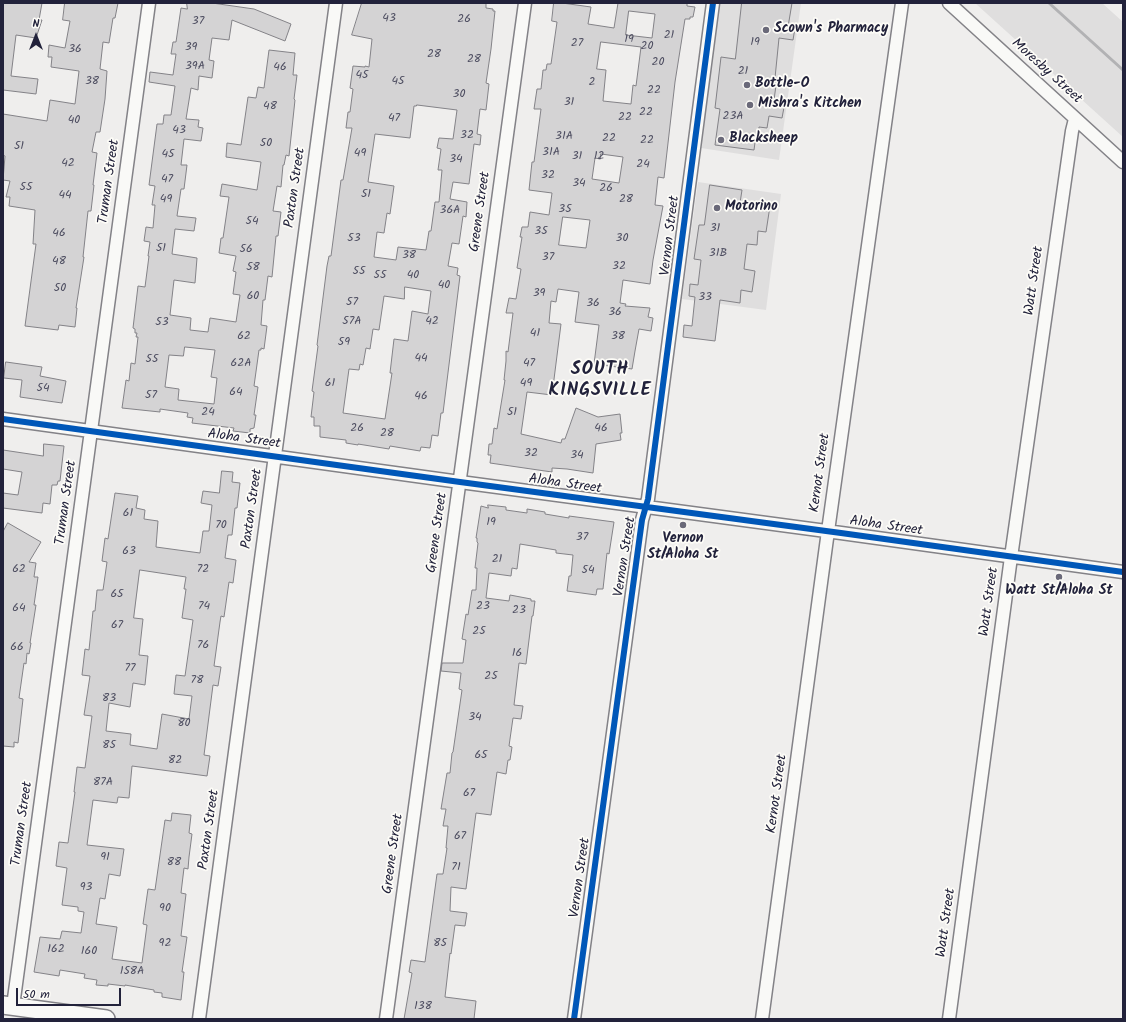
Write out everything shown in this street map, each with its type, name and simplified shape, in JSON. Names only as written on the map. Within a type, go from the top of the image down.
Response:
[{"type":"main road","points":[[8,1006],[106,1019]]},
{"type":"street","name":"Truman Street","points":[[8,1006],[92,431],[149,3]]},
{"type":"street","name":"Paxton Street","points":[[199,1019],[336,3]]},
{"type":"street","name":"Greene Street","points":[[386,1019],[525,3]]},
{"type":"street","name":"Vernon Street","points":[[574,1019],[642,520],[648,500],[713,3]]},
{"type":"street","name":"Kernot Street","points":[[762,1019],[902,3]]},
{"type":"street","name":"Moresby Street","points":[[949,3],[1123,162]]},
{"type":"street","name":"Watt Street","points":[[949,1019],[1011,557],[1056,240],[1075,119]]},
{"type":"street","name":"Aloha Street","points":[[3,419],[1123,572]]},
{"type":"shaded area","points":[[718,3],[801,3],[779,160],[701,148]]},
{"type":"shaded area","points":[[975,3],[1102,3],[1123,22],[1123,137]]},
{"type":"shaded area","points":[[698,182],[781,194],[766,310],[682,299]]},
{"type":"building","points":[[3,3],[42,3],[39,20],[42,20],[36,38],[16,35],[11,76],[38,79],[36,94],[3,90]]},
{"type":"building","points":[[65,3],[118,3],[115,18],[113,18],[109,43],[103,42],[100,69],[107,71],[105,99],[100,132],[96,132],[92,152],[97,153],[94,185],[91,211],[88,211],[75,327],[59,325],[58,330],[25,326],[36,244],[33,244],[35,210],[9,206],[10,197],[6,197],[10,181],[3,180],[5,156],[3,155],[3,114],[47,121],[50,100],[75,104],[79,71],[51,67],[52,57],[48,57],[49,45],[65,48],[70,21],[63,20]]},
{"type":"building","points":[[187,3],[212,3],[254,9],[291,24],[285,41],[232,20],[229,40],[212,38],[209,60],[214,61],[212,78],[199,76],[198,90],[191,88],[186,119],[199,120],[198,127],[203,128],[201,141],[184,139],[181,165],[187,165],[184,189],[181,189],[177,216],[196,218],[194,231],[175,229],[172,254],[197,258],[195,283],[174,280],[170,315],[191,318],[190,330],[208,332],[210,318],[236,322],[240,295],[233,294],[236,272],[233,271],[236,256],[219,253],[221,238],[223,238],[229,197],[220,196],[222,184],[257,190],[261,162],[226,157],[227,143],[241,145],[248,97],[256,98],[258,87],[264,88],[269,50],[295,53],[293,75],[297,75],[289,156],[286,155],[283,165],[281,187],[277,186],[273,211],[281,212],[278,236],[276,236],[272,277],[268,276],[265,300],[263,300],[261,325],[267,326],[264,349],[261,348],[261,350],[259,350],[254,386],[258,387],[254,415],[256,415],[254,428],[250,429],[250,433],[233,431],[234,428],[192,423],[193,418],[187,417],[188,413],[160,409],[160,412],[122,408],[126,380],[129,381],[131,363],[135,364],[138,337],[136,337],[137,333],[135,333],[135,329],[133,328],[138,286],[145,287],[149,256],[150,242],[144,241],[146,227],[153,228],[155,205],[152,205],[155,186],[149,185],[157,124],[163,124],[164,115],[171,115],[175,86],[149,82],[150,72],[173,75],[176,54],[171,54],[173,42],[176,42],[181,8],[187,9]],"holes":[[[185,347],[215,350],[211,377],[217,378],[214,404],[178,400],[179,389],[165,387],[169,355],[183,356]]]},
{"type":"building","points":[[362,3],[486,3],[486,8],[493,9],[493,11],[495,11],[486,83],[489,84],[486,110],[480,109],[477,134],[481,135],[480,145],[474,144],[469,184],[453,182],[450,199],[467,202],[466,217],[463,216],[459,244],[452,243],[448,266],[458,268],[457,275],[460,276],[443,413],[441,413],[438,436],[432,435],[430,448],[421,447],[420,451],[390,446],[389,449],[358,445],[346,443],[346,440],[320,437],[320,426],[314,426],[314,417],[311,417],[314,392],[312,391],[327,266],[329,256],[331,256],[341,180],[343,180],[352,128],[346,128],[353,89],[350,88],[353,66],[369,67],[372,39],[352,35]],"holes":[[[417,105],[457,110],[453,139],[439,138],[437,148],[441,149],[438,170],[442,170],[439,202],[435,202],[431,231],[429,231],[426,250],[398,247],[396,260],[374,257],[377,232],[384,233],[387,213],[390,214],[394,186],[368,182],[375,134],[410,138],[414,106]],[[405,287],[431,291],[428,314],[412,311],[408,341],[394,339],[390,373],[392,373],[385,419],[343,413],[349,369],[359,370],[360,364],[363,365],[366,348],[370,349],[373,329],[379,330],[384,296],[404,299]]]},
{"type":"building","points":[[554,3],[591,7],[588,24],[614,28],[618,3],[687,3],[687,6],[695,7],[693,17],[690,17],[690,19],[685,19],[675,82],[664,178],[658,177],[655,205],[663,206],[650,284],[623,280],[620,303],[626,304],[625,306],[650,308],[648,317],[653,318],[651,331],[639,329],[632,369],[594,364],[599,325],[575,322],[579,292],[558,289],[556,302],[551,301],[549,323],[561,324],[552,395],[527,392],[521,434],[561,443],[562,439],[565,439],[576,408],[598,417],[620,414],[622,433],[620,433],[621,440],[596,444],[593,473],[552,468],[552,472],[490,463],[491,455],[488,455],[489,444],[492,444],[494,428],[497,429],[505,380],[506,351],[508,352],[513,313],[506,313],[509,298],[516,299],[521,269],[517,268],[522,237],[520,237],[522,227],[528,227],[530,212],[549,215],[552,193],[529,190],[541,109],[534,109],[537,89],[541,89],[543,70],[546,70],[547,64],[551,64],[557,22],[552,21]],"holes":[[[629,11],[655,14],[652,38],[626,35]],[[601,42],[641,47],[636,86],[633,85],[631,104],[603,101],[606,70],[597,69]],[[601,154],[623,157],[619,183],[592,179],[595,158],[600,159]],[[563,217],[590,220],[586,248],[559,245]]]},
{"type":"building","points":[[742,3],[792,3],[788,27],[795,28],[793,40],[779,38],[775,78],[777,78],[774,100],[785,102],[782,118],[769,116],[767,128],[759,127],[758,135],[756,135],[754,150],[715,145],[720,109],[715,108],[721,57],[735,59]]},
{"type":"building","points":[[710,185],[742,190],[740,203],[770,206],[766,232],[758,231],[757,245],[747,244],[744,269],[755,271],[752,292],[741,290],[740,303],[720,300],[715,341],[683,337],[684,325],[692,326],[695,297],[689,296],[690,284],[698,285],[701,260],[694,259],[699,225],[704,225]]},
{"type":"building","points":[[6,362],[42,367],[40,376],[66,381],[62,403],[20,397],[22,380],[4,378]]},
{"type":"building","points":[[44,444],[64,446],[60,481],[58,481],[57,485],[52,485],[50,504],[43,503],[42,513],[3,508],[3,493],[18,495],[22,472],[3,469],[3,450],[43,456]]},
{"type":"building","points":[[222,471],[233,472],[232,482],[240,483],[232,535],[228,535],[225,558],[236,560],[233,583],[229,582],[224,617],[221,616],[214,666],[221,667],[218,686],[213,685],[204,755],[210,756],[207,776],[132,766],[129,798],[118,797],[117,803],[93,800],[87,845],[124,849],[120,876],[109,874],[105,899],[100,898],[96,924],[117,927],[112,959],[142,963],[147,925],[143,924],[148,889],[155,890],[165,820],[171,821],[172,813],[191,815],[189,833],[192,834],[188,869],[184,868],[181,893],[186,894],[181,936],[187,937],[182,972],[184,972],[181,1000],[162,997],[162,993],[154,992],[154,990],[125,985],[96,985],[97,980],[84,978],[85,974],[60,970],[59,976],[34,972],[40,937],[60,939],[62,931],[81,933],[84,912],[78,911],[78,907],[62,905],[67,868],[56,866],[59,842],[68,843],[77,767],[85,768],[92,716],[84,715],[90,676],[82,675],[85,649],[89,650],[97,590],[103,590],[107,562],[102,561],[105,538],[108,539],[115,493],[138,496],[136,508],[145,510],[144,519],[158,521],[156,547],[200,553],[203,531],[209,531],[212,505],[201,503],[203,491],[219,493]],"holes":[[[140,570],[186,577],[182,618],[193,620],[185,676],[176,675],[174,694],[192,696],[189,719],[162,714],[157,749],[130,745],[131,734],[106,731],[109,703],[130,707],[133,683],[145,685],[148,656],[139,655],[143,619],[134,618]]]},
{"type":"building","points":[[488,505],[506,507],[506,510],[527,513],[527,509],[569,518],[569,516],[614,522],[609,554],[607,553],[603,589],[597,589],[596,595],[567,591],[569,576],[571,576],[573,555],[556,553],[556,550],[520,544],[517,569],[512,568],[511,576],[489,573],[486,598],[509,601],[510,595],[535,601],[526,664],[519,663],[514,705],[523,706],[521,719],[513,718],[509,746],[512,747],[506,774],[497,772],[491,815],[476,813],[466,889],[451,887],[450,911],[467,913],[465,926],[455,925],[445,997],[476,1001],[474,1019],[404,1019],[412,973],[409,972],[411,960],[425,962],[437,874],[443,874],[447,848],[448,826],[443,826],[446,809],[441,809],[447,773],[450,773],[462,690],[459,689],[461,673],[441,671],[442,663],[463,663],[466,640],[462,639],[466,614],[468,615],[472,590],[476,590],[477,568],[475,568],[478,543],[476,538],[481,506],[488,508]]},
{"type":"building","points":[[8,523],[41,542],[29,562],[36,563],[34,577],[38,577],[34,605],[36,605],[29,654],[27,653],[26,664],[24,663],[19,698],[23,699],[18,743],[14,742],[14,747],[3,746],[3,532]]},
{"type":"railway","points":[[1049,3],[1123,70]]},
{"type":"cycle path","points":[[574,1019],[642,520],[648,499],[713,3]]},
{"type":"cycle path","points":[[3,419],[1123,572]]},
{"type":"place","name":"Scown's Pharmacy","points":[[766,30]]},
{"type":"place","name":"Bottle-O","points":[[747,85]]},
{"type":"place","name":"Mishra's Kitchen","points":[[750,105]]},
{"type":"place","name":"Blacksheep","points":[[721,140]]},
{"type":"place","name":"Motorino","points":[[717,208]]},
{"type":"place","name":"Vernon St/Aloha St","points":[[683,525]]},
{"type":"place","name":"Watt St/Aloha St","points":[[1059,577]]},
{"type":"district","name":"SOUTH KINGSVILLE","points":[[600,381]]}]
